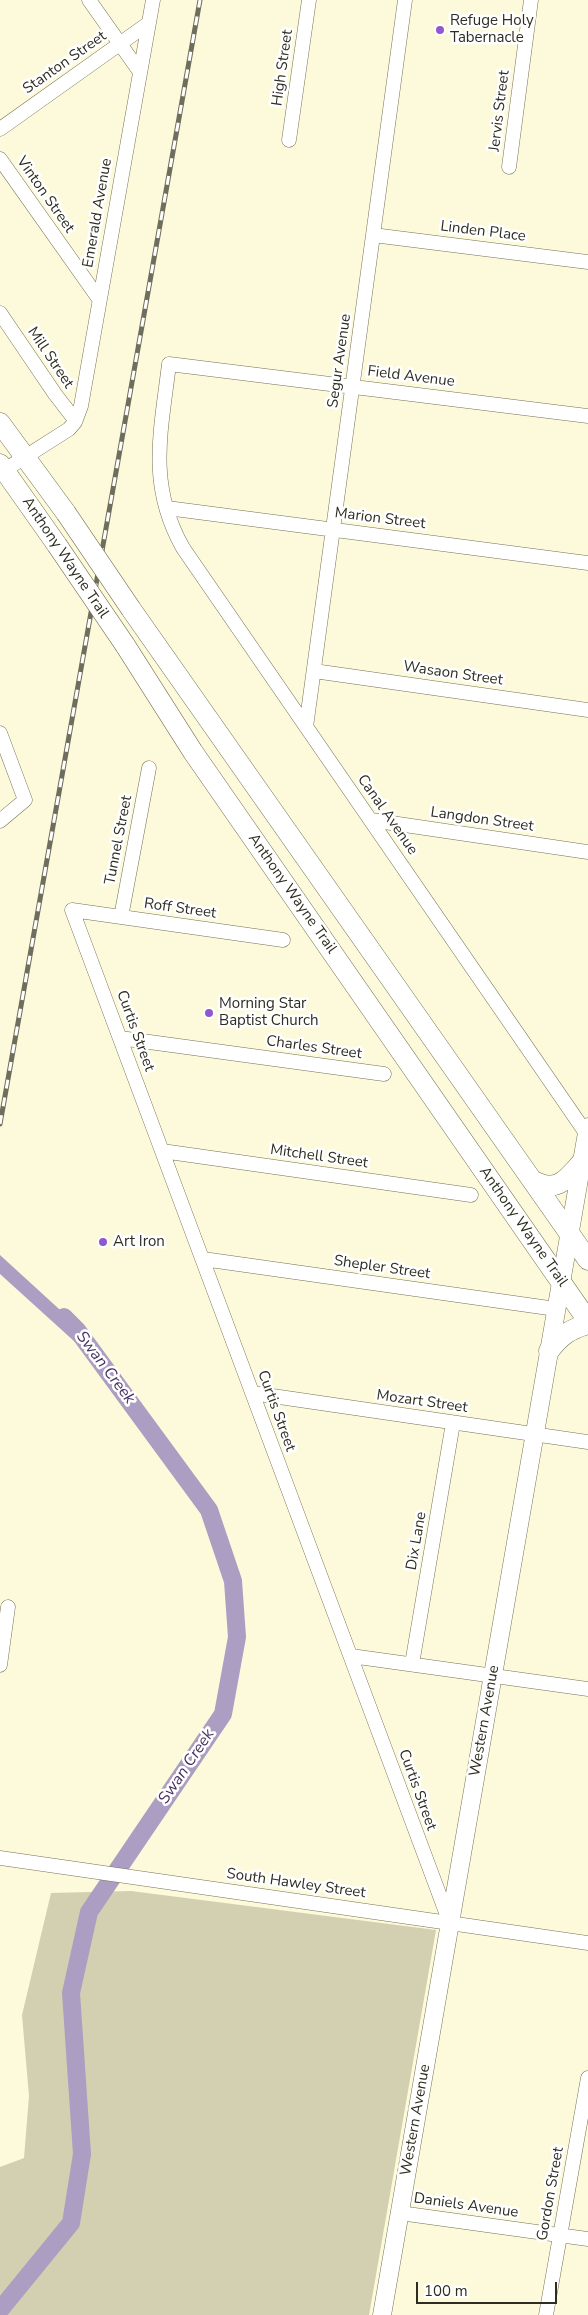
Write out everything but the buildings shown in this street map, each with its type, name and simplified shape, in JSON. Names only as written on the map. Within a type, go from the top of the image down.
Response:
[{"type":"highway","name":"Anthony Wayne Trail","points":[[0,422],[66,513],[588,1260]]},
{"type":"highway","name":"Anthony Wayne Trail","points":[[1,469],[57,545],[125,645],[193,752],[588,1322]]},
{"type":"highway","points":[[534,1181],[543,1186],[554,1187],[568,1178],[581,1163]]},
{"type":"highway","points":[[549,1351],[560,1336],[588,1322]]},
{"type":"main road","name":"Western Avenue","points":[[382,2315],[581,1163],[588,1132]]},
{"type":"street","points":[[89,0],[140,72]]},
{"type":"street","name":"Emerald Avenue","points":[[72,424],[81,406],[153,0]]},
{"type":"street","name":"High Street","points":[[289,140],[309,0]]},
{"type":"street","name":"Segur Avenue","points":[[306,727],[405,0]]},
{"type":"street","name":"Jervis Street","points":[[509,167],[531,0]]},
{"type":"street","name":"Stanton Street","points":[[0,129],[149,23]]},
{"type":"street","name":"Vinton Street","points":[[0,159],[99,299]]},
{"type":"street","name":"Linden Place","points":[[373,235],[588,262]]},
{"type":"street","name":"Mill Street","points":[[0,313],[55,394],[72,424]]},
{"type":"street","name":"Field Avenue","points":[[169,364],[588,416]]},
{"type":"street","name":"Canal Avenue","points":[[169,364],[160,434],[158,467],[161,488],[167,508],[183,548],[588,1132]]},
{"type":"street","points":[[1,469],[25,457],[72,424]]},
{"type":"street","name":"Marion Street","points":[[167,508],[588,562]]},
{"type":"street","name":"Wasaon Street","points":[[314,671],[588,710]]},
{"type":"street","points":[[0,733],[25,800],[0,821]]},
{"type":"street","name":"Tunnel Street","points":[[121,917],[149,768]]},
{"type":"street","name":"Langdon Street","points":[[371,820],[588,852]]},
{"type":"street","name":"Roff Street","points":[[72,910],[283,940]]},
{"type":"street","name":"Curtis Street","points":[[72,910],[450,1923]]},
{"type":"street","name":"Charles Street","points":[[120,1038],[384,1074]]},
{"type":"street","name":"Mitchell Street","points":[[162,1151],[471,1195]]},
{"type":"street","name":"Shepler Street","points":[[203,1259],[556,1309]]},
{"type":"street","name":"Mozart Street","points":[[252,1393],[588,1442]]},
{"type":"street","name":"Dix Lane","points":[[412,1664],[453,1423]]},
{"type":"street","points":[[0,1665],[8,1607]]},
{"type":"street","points":[[351,1656],[588,1689]]},
{"type":"street","name":"South Hawley Street","points":[[0,1858],[588,1943]]},
{"type":"street","name":"Gordon Street","points":[[546,2315],[588,2078]]},
{"type":"street","name":"Daniels Avenue","points":[[400,2213],[588,2239]]},
{"type":"shaded area","points":[[0,1255],[82,1330],[75,1342],[0,1274]]},
{"type":"shaded area","points":[[131,1891],[436,1930],[369,2315],[0,2315],[0,2167],[24,2158],[29,2096],[22,2015],[51,1893]]},
{"type":"waterway","name":"Swan Creek","points":[[0,2310],[71,2223],[82,2154],[71,1993],[89,1912],[223,1714],[237,1637],[233,1581],[209,1510],[77,1330],[64,1317]]},
{"type":"railway","points":[[0,1124],[200,0]]},
{"type":"place","name":"Refuge Holy Tabernacle","points":[[440,30]]},
{"type":"place","name":"Morning Star Baptist Church","points":[[209,1013]]},
{"type":"place","name":"Art Iron","points":[[103,1242]]}]
